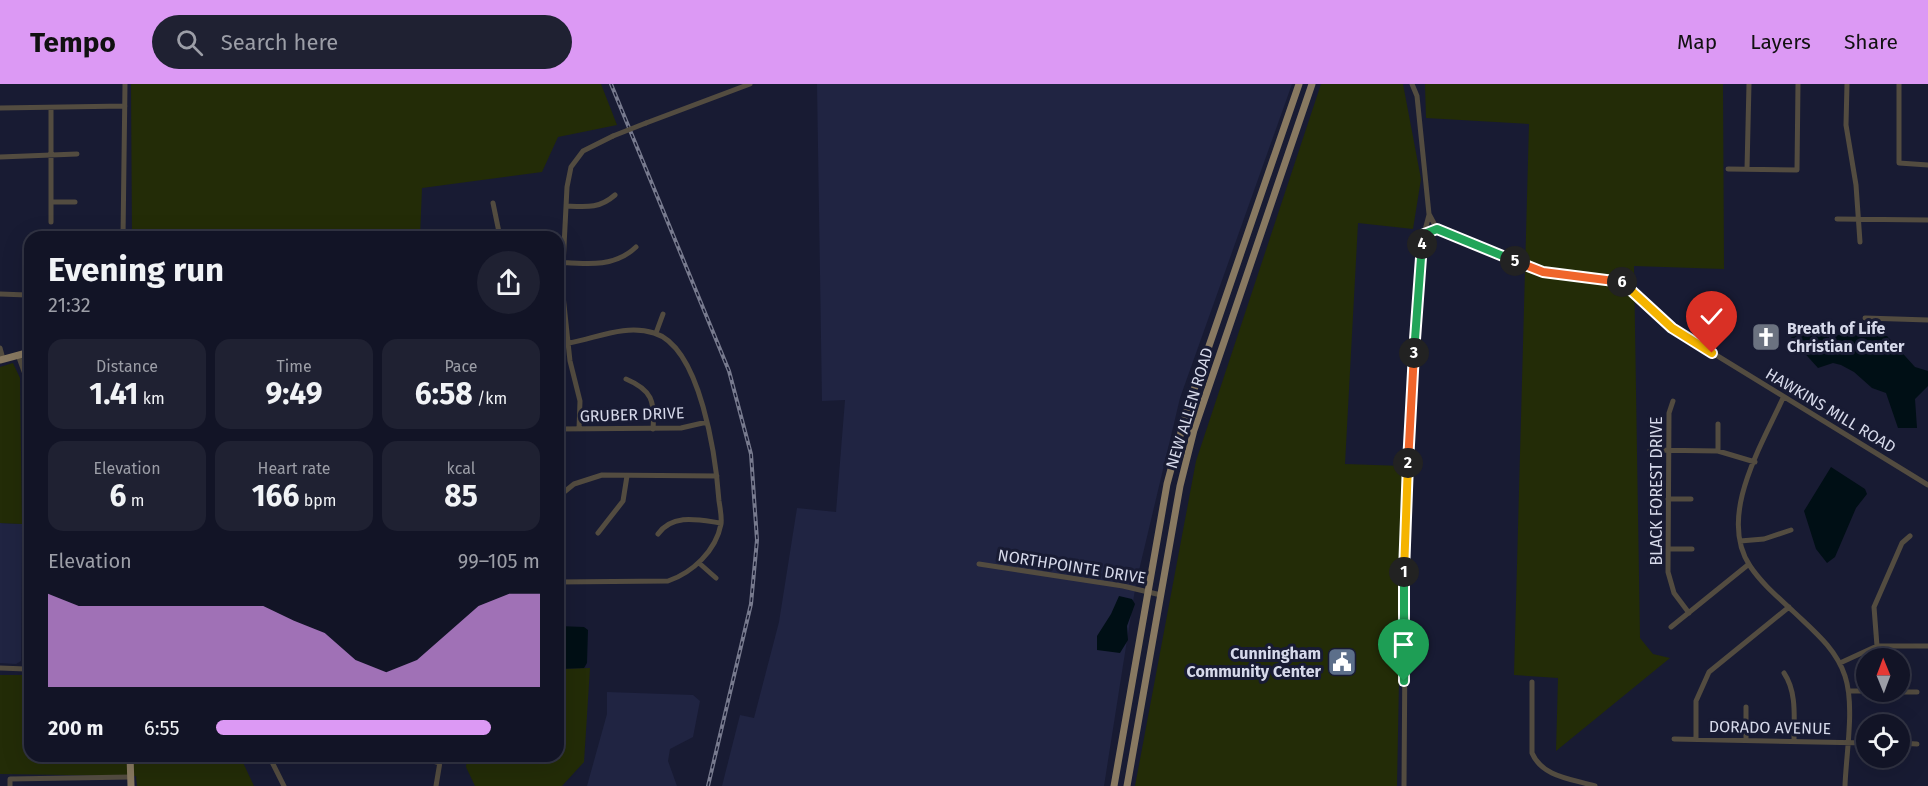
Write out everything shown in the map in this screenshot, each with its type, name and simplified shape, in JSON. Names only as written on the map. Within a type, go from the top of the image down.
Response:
[{"type":"main road","name":"NEW ALLEN ROAD","points":[[1114,786],[1167,484],[1187,410],[1299,84]]},
{"type":"main road","name":"NEW ALLEN ROAD","points":[[1127,786],[1180,486],[1194,430],[1312,84]]},
{"type":"main road","points":[[1262,191],[1270,198],[1268,213]]},
{"type":"main road","points":[[2,360],[24,354]]},
{"type":"main road","points":[[130,762],[131,786]]},
{"type":"street","points":[[123,231],[125,84]]},
{"type":"street","points":[[564,231],[568,175],[576,159],[593,144],[750,84]]},
{"type":"street","points":[[1404,786],[1406,503],[1419,269],[1429,214],[1417,96],[1412,84]]},
{"type":"street","points":[[1747,169],[1749,84]]},
{"type":"street","points":[[1728,169],[1797,170],[1798,84]]},
{"type":"street","points":[[1847,84],[1846,125],[1860,220],[1860,242]]},
{"type":"street","points":[[1899,84],[1899,163],[1928,165]]},
{"type":"street","points":[[0,108],[124,106]]},
{"type":"street","points":[[51,108],[51,222]]},
{"type":"street","points":[[0,157],[51,157],[77,154]]},
{"type":"street","points":[[566,206],[596,207],[605,204],[615,195]]},
{"type":"street","points":[[52,202],[75,202]]},
{"type":"street","points":[[493,203],[499,231]]},
{"type":"street","points":[[1424,234],[1437,229],[1429,214]]},
{"type":"street","points":[[1837,219],[1928,220]]},
{"type":"street","name":"HAWKINS MILL ROAD","points":[[1437,229],[1543,272],[1625,283],[1672,328],[1783,398],[1928,484]]},
{"type":"street","points":[[564,262],[607,264],[636,247]]},
{"type":"street","points":[[0,294],[24,295]]},
{"type":"street","points":[[656,333],[663,314]]},
{"type":"street","points":[[1865,318],[1928,320]]},
{"type":"street","points":[[564,322],[570,361],[580,400],[579,429]]},
{"type":"street","points":[[564,582],[668,581],[683,576],[699,563],[711,547],[721,524],[717,476],[707,422],[699,394],[682,358],[673,346],[656,333],[622,329],[569,343]]},
{"type":"street","points":[[0,348],[2,360]]},
{"type":"street","points":[[18,355],[24,372]]},
{"type":"street","points":[[626,379],[643,386],[651,397],[653,429]]},
{"type":"street","points":[[1783,398],[1738,505],[1740,541],[1749,564],[1829,645],[1840,663],[1849,692],[1845,786]]},
{"type":"street","name":"BLACK FOREST DRIVE","points":[[1673,401],[1670,410],[1668,499],[1670,583],[1689,613]]},
{"type":"street","name":"GRUBER DRIVE","points":[[564,429],[681,428],[707,422]]},
{"type":"street","points":[[1718,424],[1718,451]]},
{"type":"street","points":[[1650,450],[1718,451],[1755,462]]},
{"type":"street","points":[[564,491],[574,484],[602,475],[717,476]]},
{"type":"street","points":[[598,533],[623,501],[627,476]]},
{"type":"street","points":[[1668,499],[1691,499]]},
{"type":"street","points":[[658,534],[663,527],[678,520],[721,524]]},
{"type":"street","points":[[1740,541],[1764,540],[1791,530]]},
{"type":"street","points":[[1877,646],[1874,607],[1902,543],[1910,536]]},
{"type":"street","points":[[1668,549],[1692,549]]},
{"type":"street","points":[[699,563],[716,578]]},
{"type":"street","name":"NORTHPOINTE DRIVE","points":[[979,564],[1161,595]]},
{"type":"street","points":[[1671,627],[1749,564]]},
{"type":"street","points":[[1696,739],[1696,701],[1709,672],[1789,607]]},
{"type":"street","points":[[1840,663],[1877,646],[1928,646]]},
{"type":"street","points":[[0,668],[24,669]]},
{"type":"street","points":[[1784,673],[1791,683],[1793,694],[1794,741]]},
{"type":"street","points":[[1532,682],[1532,753],[1536,762],[1545,771],[1594,786]]},
{"type":"street","points":[[1849,692],[1856,692]]},
{"type":"street","points":[[1910,692],[1917,692]]},
{"type":"street","points":[[1746,707],[1746,740]]},
{"type":"street","name":"DORADO AVENUE","points":[[1674,739],[1856,742]]},
{"type":"street","points":[[1910,744],[1917,744]]},
{"type":"street","points":[[272,762],[284,786]]},
{"type":"street","points":[[436,762],[440,763],[436,786]]},
{"type":"street","points":[[116,777],[116,786]]},
{"type":"street","points":[[10,783],[131,777]]},
{"type":"street","points":[[1566,786],[1568,778]]},
{"type":"street","points":[[88,779],[88,786]]},
{"type":"shaded area","points":[[817,84],[1292,84],[1180,398],[1136,583],[1104,786],[722,786],[740,715],[754,718],[779,622],[797,508],[836,512],[845,400],[822,401]]},
{"type":"shaded area","points":[[1794,334],[1887,336],[1915,367],[1928,371],[1928,386],[1915,399],[1917,428],[1898,428],[1886,393],[1872,388],[1854,372],[1833,363],[1818,368],[1791,338]]},
{"type":"shaded area","points":[[1831,467],[1865,489],[1867,494],[1856,508],[1835,557],[1827,563],[1816,549],[1804,511]]},
{"type":"shaded area","points":[[0,523],[22,524],[21,661],[16,664],[0,663]]},
{"type":"shaded area","points":[[1119,596],[1132,599],[1135,604],[1127,626],[1128,640],[1120,653],[1097,650],[1097,636]]},
{"type":"shaded area","points":[[564,626],[584,627],[588,630],[587,663],[584,668],[564,669]]},
{"type":"shaded area","points":[[607,692],[693,695],[700,701],[693,737],[670,749],[668,761],[677,786],[587,786],[607,714]]},
{"type":"green space","points":[[131,84],[601,84],[617,125],[558,137],[542,172],[422,188],[420,231],[132,231]]},
{"type":"green space","points":[[1321,84],[1403,84],[1421,179],[1413,229],[1358,223],[1345,464],[1403,466],[1397,786],[1135,786],[1196,461]]},
{"type":"green space","points":[[1425,84],[1723,84],[1724,269],[1634,266],[1640,638],[1653,654],[1670,658],[1556,751],[1558,678],[1514,675],[1529,124],[1426,118]]},
{"type":"green space","points":[[13,363],[20,378],[22,524],[0,523],[0,367]]},
{"type":"green space","points":[[590,668],[584,762],[562,786],[475,786],[466,767],[466,762],[564,762],[564,669]]},
{"type":"green space","points":[[0,675],[24,675],[24,762],[243,762],[254,786],[137,786],[136,776],[0,774]]},
{"type":"railway","points":[[611,84],[729,371],[751,454],[757,540],[751,604],[708,786]]},
{"type":"place","name":"Breath of Life Christian Center","points":[[1766,337]]},
{"type":"place","name":"Cunningham Community Center","points":[[1342,662]]},
{"type":"route","points":[[1404,681],[1404,547],[1410,406],[1419,269],[1424,234],[1437,229],[1543,272],[1625,283],[1650,306],[1660,319],[1712,353]]}]
